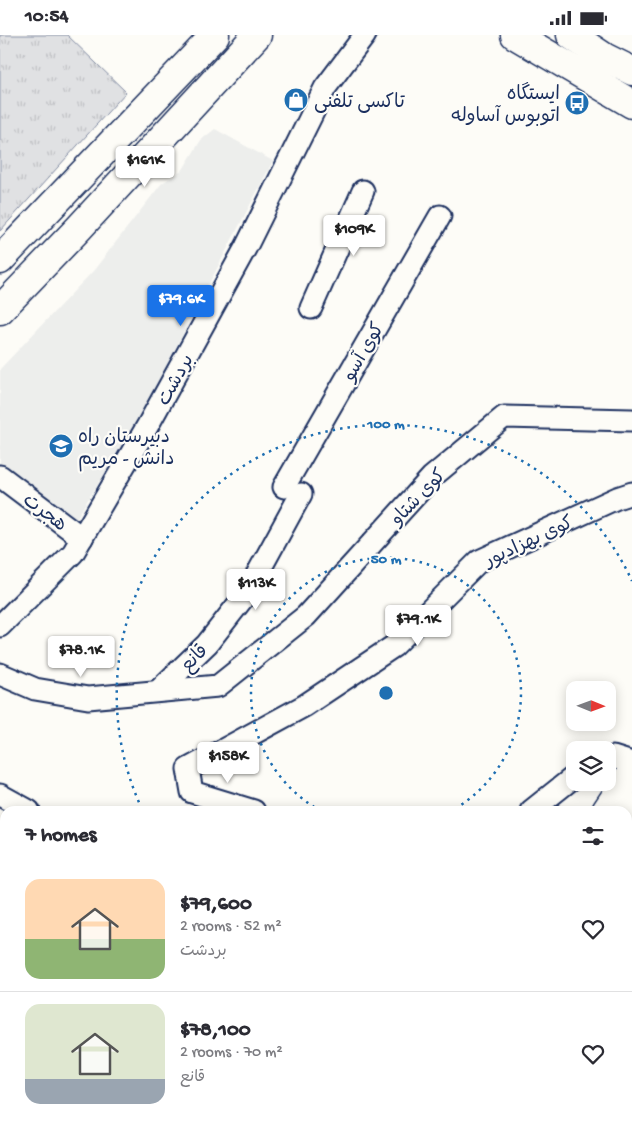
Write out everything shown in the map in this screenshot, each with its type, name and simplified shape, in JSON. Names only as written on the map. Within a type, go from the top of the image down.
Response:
[{"type":"main road","points":[[0,260],[214,35]]},
{"type":"main road","points":[[0,310],[257,35]]},
{"type":"main road","points":[[514,35],[632,104]]},
{"type":"main road","points":[[571,35],[604,57],[632,71]]},
{"type":"main road","points":[[137,116],[162,138]]},
{"type":"main road","points":[[609,806],[632,772]]},
{"type":"street","name":"بردشت","points":[[0,625],[73,553],[148,425],[246,247],[325,88],[365,35]]},
{"type":"street","points":[[311,308],[363,191]]},
{"type":"street","name":"کوی آسو","points":[[292,490],[440,216]]},
{"type":"street","name":"کوی شتاو","points":[[0,674],[36,689],[88,698],[218,686],[306,616],[432,477],[504,417],[632,420]]},
{"type":"street","name":"هجرت","points":[[3,486],[82,538]]},
{"type":"street","name":"قانع","points":[[159,690],[207,644],[247,593],[292,490]]},
{"type":"street","name":"کوی بهزادپور","points":[[238,806],[192,792],[188,769],[304,706],[394,646],[479,561],[617,498],[632,493]]},
{"type":"street","points":[[616,758],[632,763]]},
{"type":"street","points":[[538,806],[566,783]]},
{"type":"street","points":[[0,795],[20,806]]},
{"type":"shaded area","points":[[215,129],[273,161],[137,422],[74,522],[0,470],[0,369],[94,270],[162,183],[182,171],[201,140]]},
{"type":"green space","points":[[0,35],[67,35],[126,92],[0,231]]},
{"type":"place","name":"تاکسی تلفنی","points":[[296,100]]},
{"type":"place","name":"ایستگاه اتوبوس آساوله","points":[[577,103]]},
{"type":"place","name":"دبیرستان راه دانش - مریم","points":[[61,446]]}]
